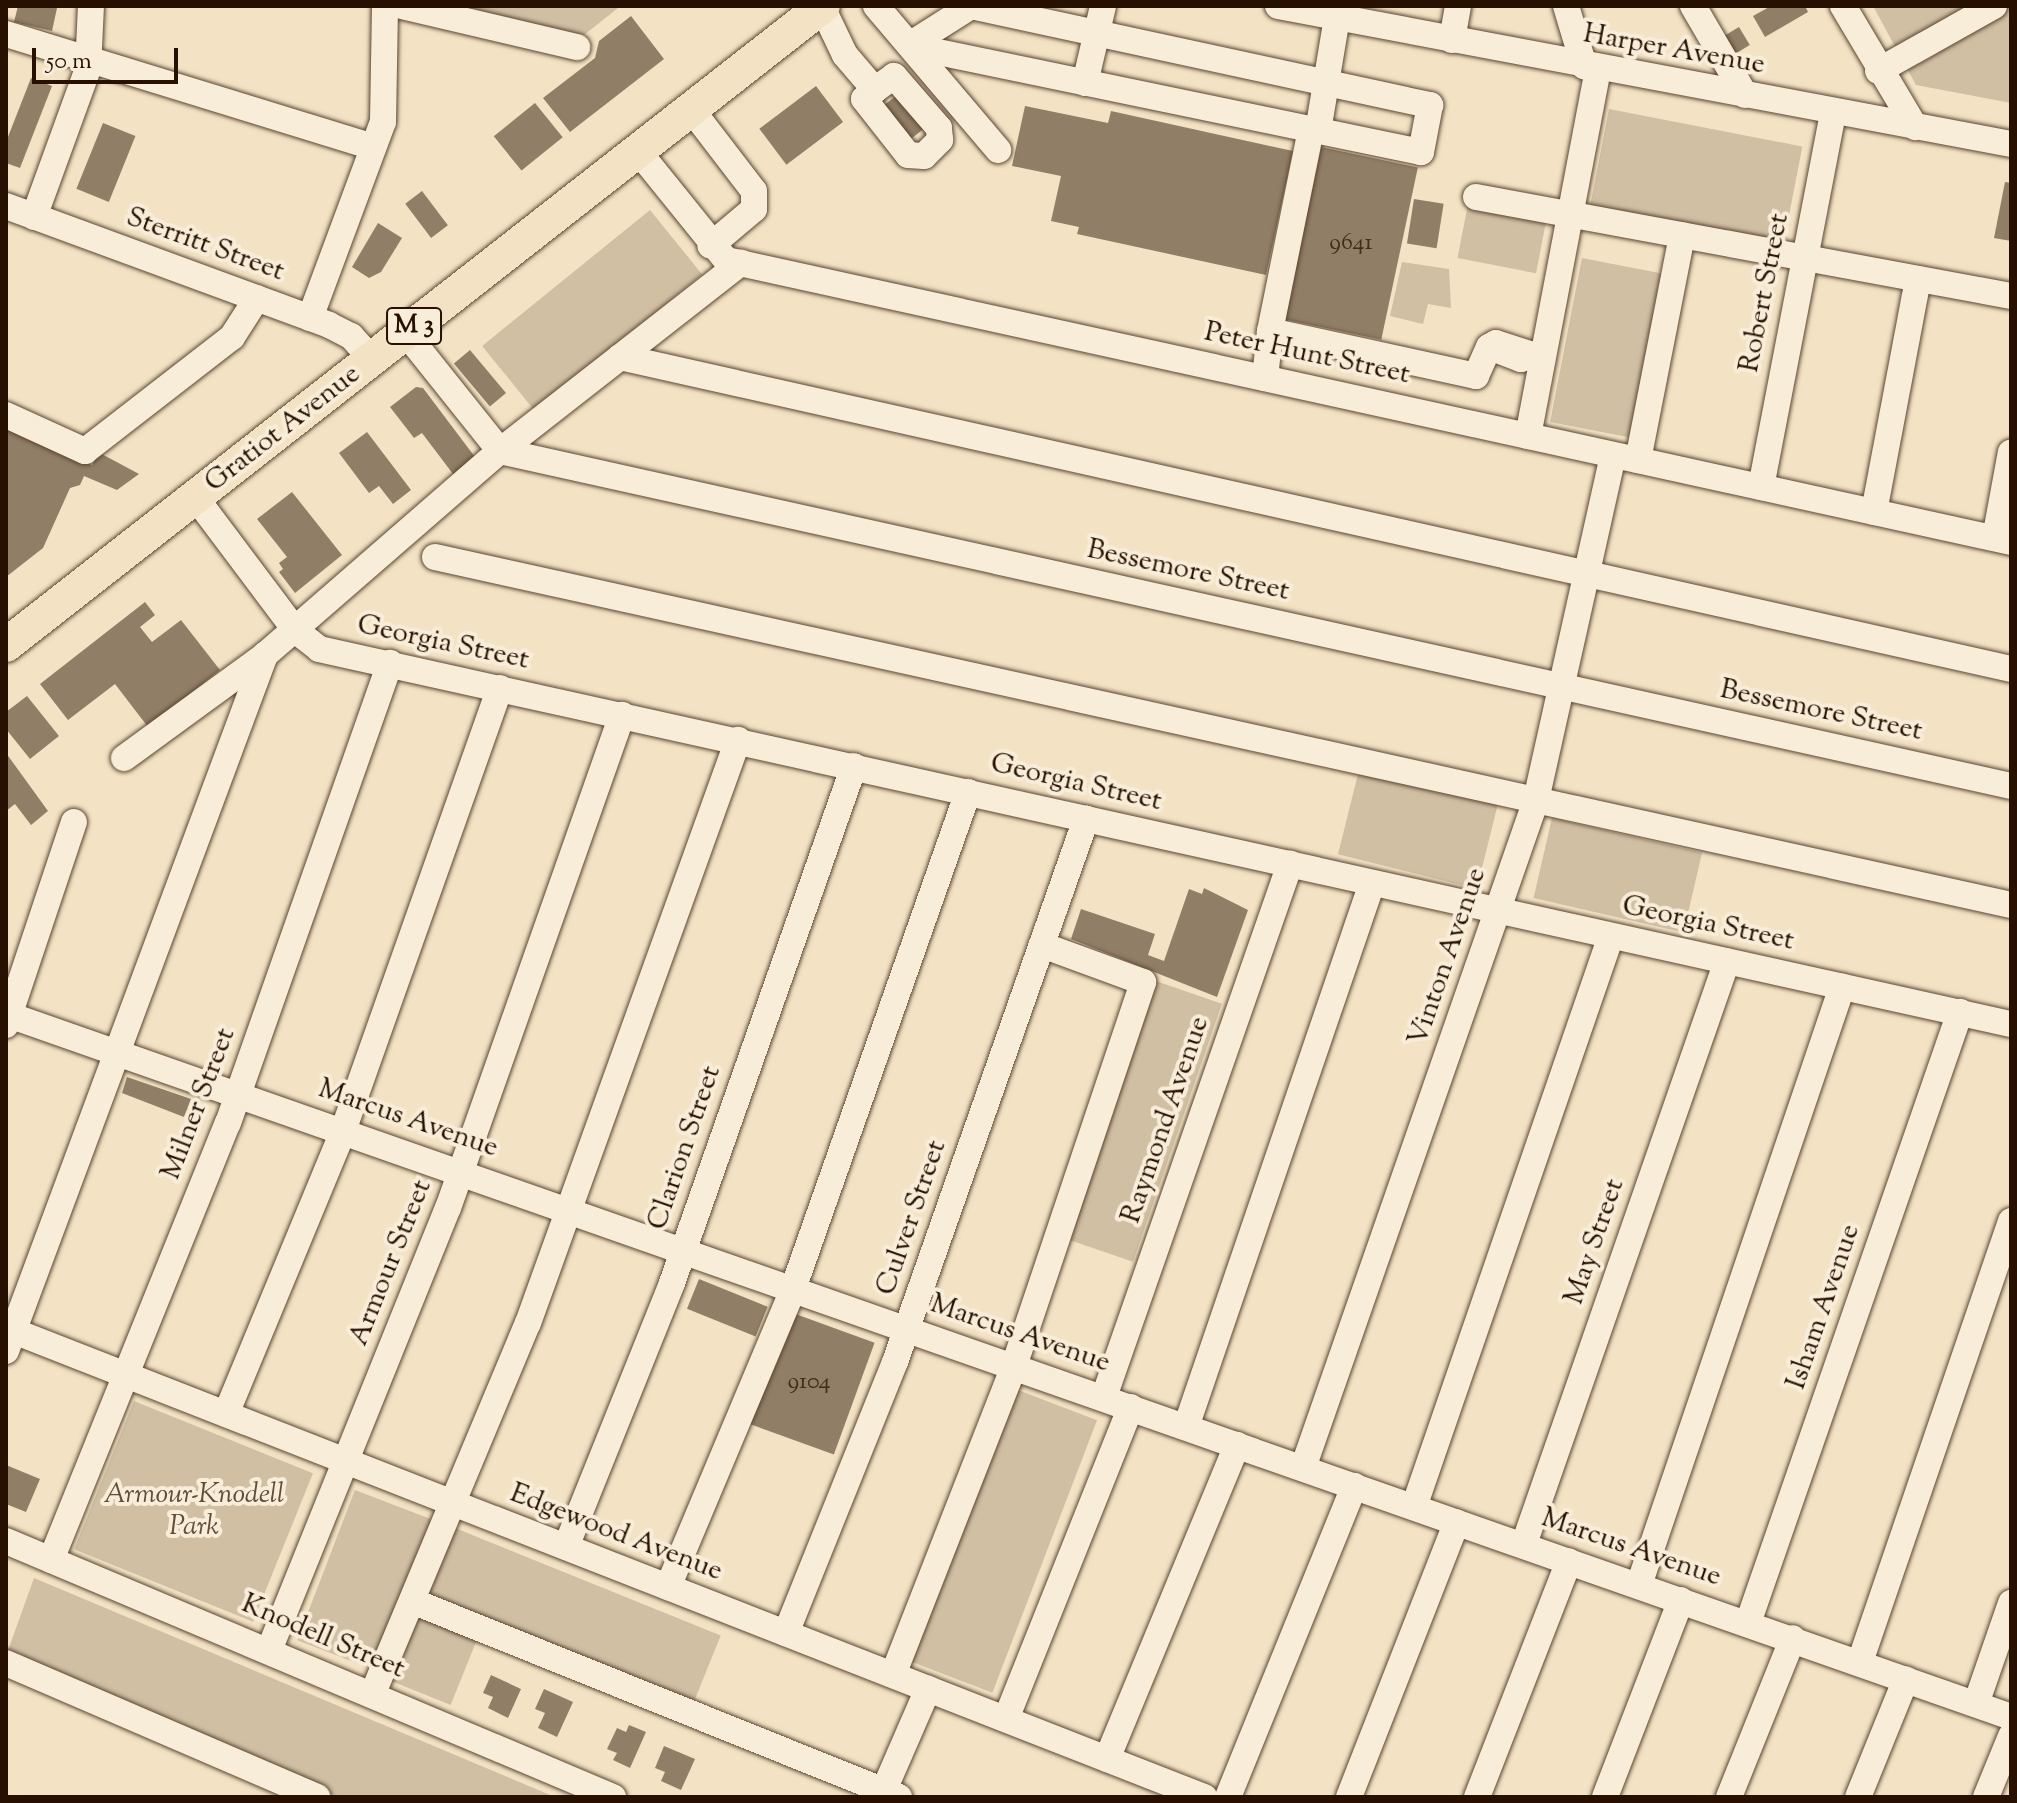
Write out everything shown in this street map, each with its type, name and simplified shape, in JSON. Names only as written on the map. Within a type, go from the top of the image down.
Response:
[{"type":"main road","name":"Gratiot Avenue","points":[[6,645],[822,6]]},
{"type":"street","points":[[34,217],[90,60],[91,6]]},
{"type":"street","points":[[310,318],[386,106],[385,6]]},
{"type":"street","points":[[402,6],[577,47]]},
{"type":"street","points":[[822,6],[845,55],[878,88]]},
{"type":"street","points":[[876,6],[998,150]]},
{"type":"street","points":[[971,6],[1430,105],[1421,152],[913,46],[971,6]]},
{"type":"street","points":[[1085,83],[1103,6]]},
{"type":"street","name":"Harper Avenue","points":[[1278,6],[1341,14],[1452,40],[1591,67],[2011,144]]},
{"type":"street","points":[[1452,40],[1458,6]]},
{"type":"street","points":[[1528,436],[1534,356],[1570,215],[1591,67],[1566,6]]},
{"type":"street","points":[[1693,6],[1745,95]]},
{"type":"street","points":[[1843,6],[1878,71],[1915,127]]},
{"type":"street","points":[[1878,71],[1994,6]]},
{"type":"street","points":[[1265,378],[1270,331],[1341,14]]},
{"type":"street","points":[[6,34],[373,147]]},
{"type":"street","points":[[691,109],[754,191],[754,209],[710,246]]},
{"type":"street","name":"Robert Street","points":[[1761,487],[1833,112]]},
{"type":"street","name":"Peter Hunt Street","points":[[638,151],[710,246],[726,260],[2003,540]]},
{"type":"street","points":[[1476,197],[2011,296]]},
{"type":"street","name":"Sterritt Street","points":[[6,206],[310,318],[351,336],[372,359]]},
{"type":"street","name":"Vinton Avenue","points":[[1303,1468],[1536,800],[1587,572],[1626,458],[1682,235]]},
{"type":"street","points":[[124,758],[265,655],[500,451],[741,263]]},
{"type":"street","points":[[1874,512],[1918,279]]},
{"type":"street","points":[[6,415],[85,451],[232,337],[257,298]]},
{"type":"street","points":[[1270,331],[1476,376],[1489,347],[1496,343],[1534,356]]},
{"type":"street","points":[[405,332],[500,451]]},
{"type":"street","points":[[620,357],[2011,669]]},
{"type":"street","name":"Bessemore Street","points":[[500,451],[2011,786]]},
{"type":"street","points":[[2003,540],[2011,452]]},
{"type":"street","name":"Georgia Street","points":[[196,498],[295,630],[319,649],[2011,1024]]},
{"type":"street","points":[[435,557],[2011,905]]},
{"type":"street","points":[[9,1337],[121,1053],[265,655]]},
{"type":"street","name":"Milner Street","points":[[51,1560],[238,1094],[390,663]]},
{"type":"street","points":[[226,1414],[343,1131],[500,688]]},
{"type":"street","name":"Armour Street","points":[[270,1648],[461,1172],[622,715]]},
{"type":"street","points":[[373,1693],[528,1323],[566,1209],[738,740]]},
{"type":"street","name":"Clarion Street","points":[[566,1547],[683,1250],[854,766]]},
{"type":"street","points":[[668,1587],[793,1289],[968,792]]},
{"type":"street","name":"Culver Street","points":[[786,1633],[907,1328],[1086,819]]},
{"type":"street","points":[[7,1018],[74,822]]},
{"type":"street","name":"Raymond Avenue","points":[[1104,1397],[1290,864]]},
{"type":"street","points":[[1186,1427],[1372,883]]},
{"type":"street","points":[[1414,1507],[1611,936]]},
{"type":"street","points":[[893,1675],[1014,1366],[1143,982],[1042,945]]},
{"type":"street","name":"May Street","points":[[1524,1544],[1727,961]]},
{"type":"street","points":[[1639,1585],[1842,987]]},
{"type":"street","name":"Isham Avenue","points":[[1748,1623],[1960,1012]]},
{"type":"street","name":"Marcus Avenue","points":[[7,1018],[121,1053],[2011,1717]]},
{"type":"street","points":[[1860,1662],[2011,1221]]},
{"type":"street","name":"Edgewood Avenue","points":[[9,1337],[126,1375],[1204,1797]]},
{"type":"street","points":[[1006,1719],[1131,1407]]},
{"type":"street","points":[[1107,1759],[1237,1445]]},
{"type":"street","points":[[1228,1797],[1354,1486]]},
{"type":"street","points":[[1349,1797],[1457,1522]]},
{"type":"street","name":"Knodell Street","points":[[6,1541],[270,1648],[613,1797]]},
{"type":"street","points":[[1477,1797],[1569,1561]]},
{"type":"street","points":[[1605,1797],[1681,1600]]},
{"type":"street","points":[[412,1601],[888,1795],[928,1689]]},
{"type":"street","points":[[1976,1704],[2011,1603]]},
{"type":"street","points":[[1729,1797],[1793,1638]]},
{"type":"street","points":[[6,1663],[317,1797]]},
{"type":"street","points":[[1858,1797],[1906,1679]]},
{"type":"street","points":[[1986,1797],[2011,1736]]},
{"type":"green space","points":[[458,6],[617,6],[618,8],[584,35]]},
{"type":"green space","points":[[1873,6],[2011,6],[2011,103],[1916,85]]},
{"type":"green space","points":[[1609,109],[1802,147],[1782,250],[1589,212]]},
{"type":"green space","points":[[1468,204],[1547,219],[1536,273],[1458,258]]},
{"type":"green space","points":[[650,210],[702,275],[534,410],[482,346]]},
{"type":"green space","points":[[1582,258],[1668,275],[1637,439],[1550,422]]},
{"type":"green space","points":[[1402,262],[1449,269],[1451,308],[1428,304],[1423,324],[1390,316]]},
{"type":"green space","points":[[1360,766],[1499,801],[1477,889],[1338,854]]},
{"type":"green space","points":[[1552,818],[1702,853],[1684,933],[1534,898]]},
{"type":"green space","points":[[1150,979],[1222,1004],[1133,1262],[1061,1237]]},
{"type":"green space","points":[[1013,1388],[1097,1420],[992,1693],[908,1661]]},
{"type":"green space","name":"Armour-Knodell Park","points":[[134,1401],[313,1473],[253,1622],[74,1549]]},
{"type":"green space","points":[[355,1490],[437,1522],[379,1672],[297,1640]]},
{"type":"green space","points":[[450,1526],[721,1635],[692,1707],[421,1597]]},
{"type":"green space","points":[[34,1578],[555,1797],[332,1797],[6,1656]]},
{"type":"green space","points":[[416,1609],[479,1634],[451,1705],[388,1679]]},
{"type":"building","points":[[18,6],[57,8],[52,31],[14,22]]},
{"type":"building","points":[[1771,6],[1805,6],[1808,12],[1765,37],[1753,16]]},
{"type":"building","points":[[631,16],[664,59],[570,132],[543,98],[595,58],[599,41]]},
{"type":"building","points":[[1739,27],[1750,45],[1735,54],[1724,36]]},
{"type":"building","points":[[31,78],[52,86],[20,168],[6,163],[6,142]]},
{"type":"building","points":[[816,86],[843,122],[786,165],[759,129]]},
{"type":"building","points":[[901,92],[927,126],[905,144],[878,110]]},
{"type":"building","points":[[535,103],[563,137],[522,171],[494,136]]},
{"type":"building","points":[[1025,106],[1108,123],[1111,111],[1293,151],[1266,275],[1077,234],[1079,227],[1051,221],[1061,176],[1012,166]]},
{"type":"building","points":[[103,123],[135,136],[109,202],[76,189]]},
{"type":"building","points":[[1321,147],[1418,168],[1381,340],[1284,319]]},
{"type":"building","points":[[2005,182],[2011,183],[2011,241],[1994,238]]},
{"type":"building","points":[[422,191],[448,225],[431,238],[405,204]]},
{"type":"building","points":[[1414,199],[1444,204],[1437,248],[1407,243]]},
{"type":"building","points":[[378,223],[402,238],[381,272],[369,278],[352,267]]},
{"type":"building","points":[[470,350],[506,393],[490,406],[454,363]]},
{"type":"building","points":[[416,387],[423,388],[475,457],[453,474],[422,433],[414,438],[390,407]]},
{"type":"building","points":[[6,427],[92,465],[98,452],[139,474],[117,490],[84,476],[80,485],[70,488],[43,548],[6,577]]},
{"type":"building","points":[[367,432],[411,490],[393,504],[379,486],[369,493],[339,453]]},
{"type":"building","points":[[292,492],[342,555],[295,593],[279,572],[283,569],[279,563],[287,557],[257,519]]},
{"type":"building","points":[[145,602],[155,615],[140,627],[152,642],[181,620],[220,670],[148,727],[115,684],[68,720],[40,684]]},
{"type":"building","points":[[27,696],[59,736],[30,759],[6,729],[6,712]]},
{"type":"building","points":[[6,753],[48,811],[31,825],[15,804],[6,811]]},
{"type":"building","points":[[1204,888],[1248,910],[1217,997],[1071,939],[1081,909],[1155,934],[1148,955],[1164,961],[1189,889],[1202,894]]},
{"type":"building","points":[[127,1077],[191,1099],[184,1117],[122,1093]]},
{"type":"building","points":[[699,1279],[768,1307],[756,1336],[687,1309]]},
{"type":"building","points":[[790,1312],[875,1343],[834,1455],[749,1424]]},
{"type":"building","points":[[6,1465],[40,1479],[26,1512],[6,1504]]},
{"type":"building","points":[[491,1675],[521,1689],[508,1718],[488,1708],[493,1697],[483,1693]]},
{"type":"building","points":[[544,1689],[573,1702],[557,1737],[538,1728],[545,1713],[535,1709]]},
{"type":"building","points":[[629,1725],[646,1732],[630,1768],[613,1760],[617,1753],[607,1749],[617,1728],[626,1732]]},
{"type":"building","points":[[664,1746],[695,1759],[681,1790],[661,1781],[665,1772],[655,1768]]}]
